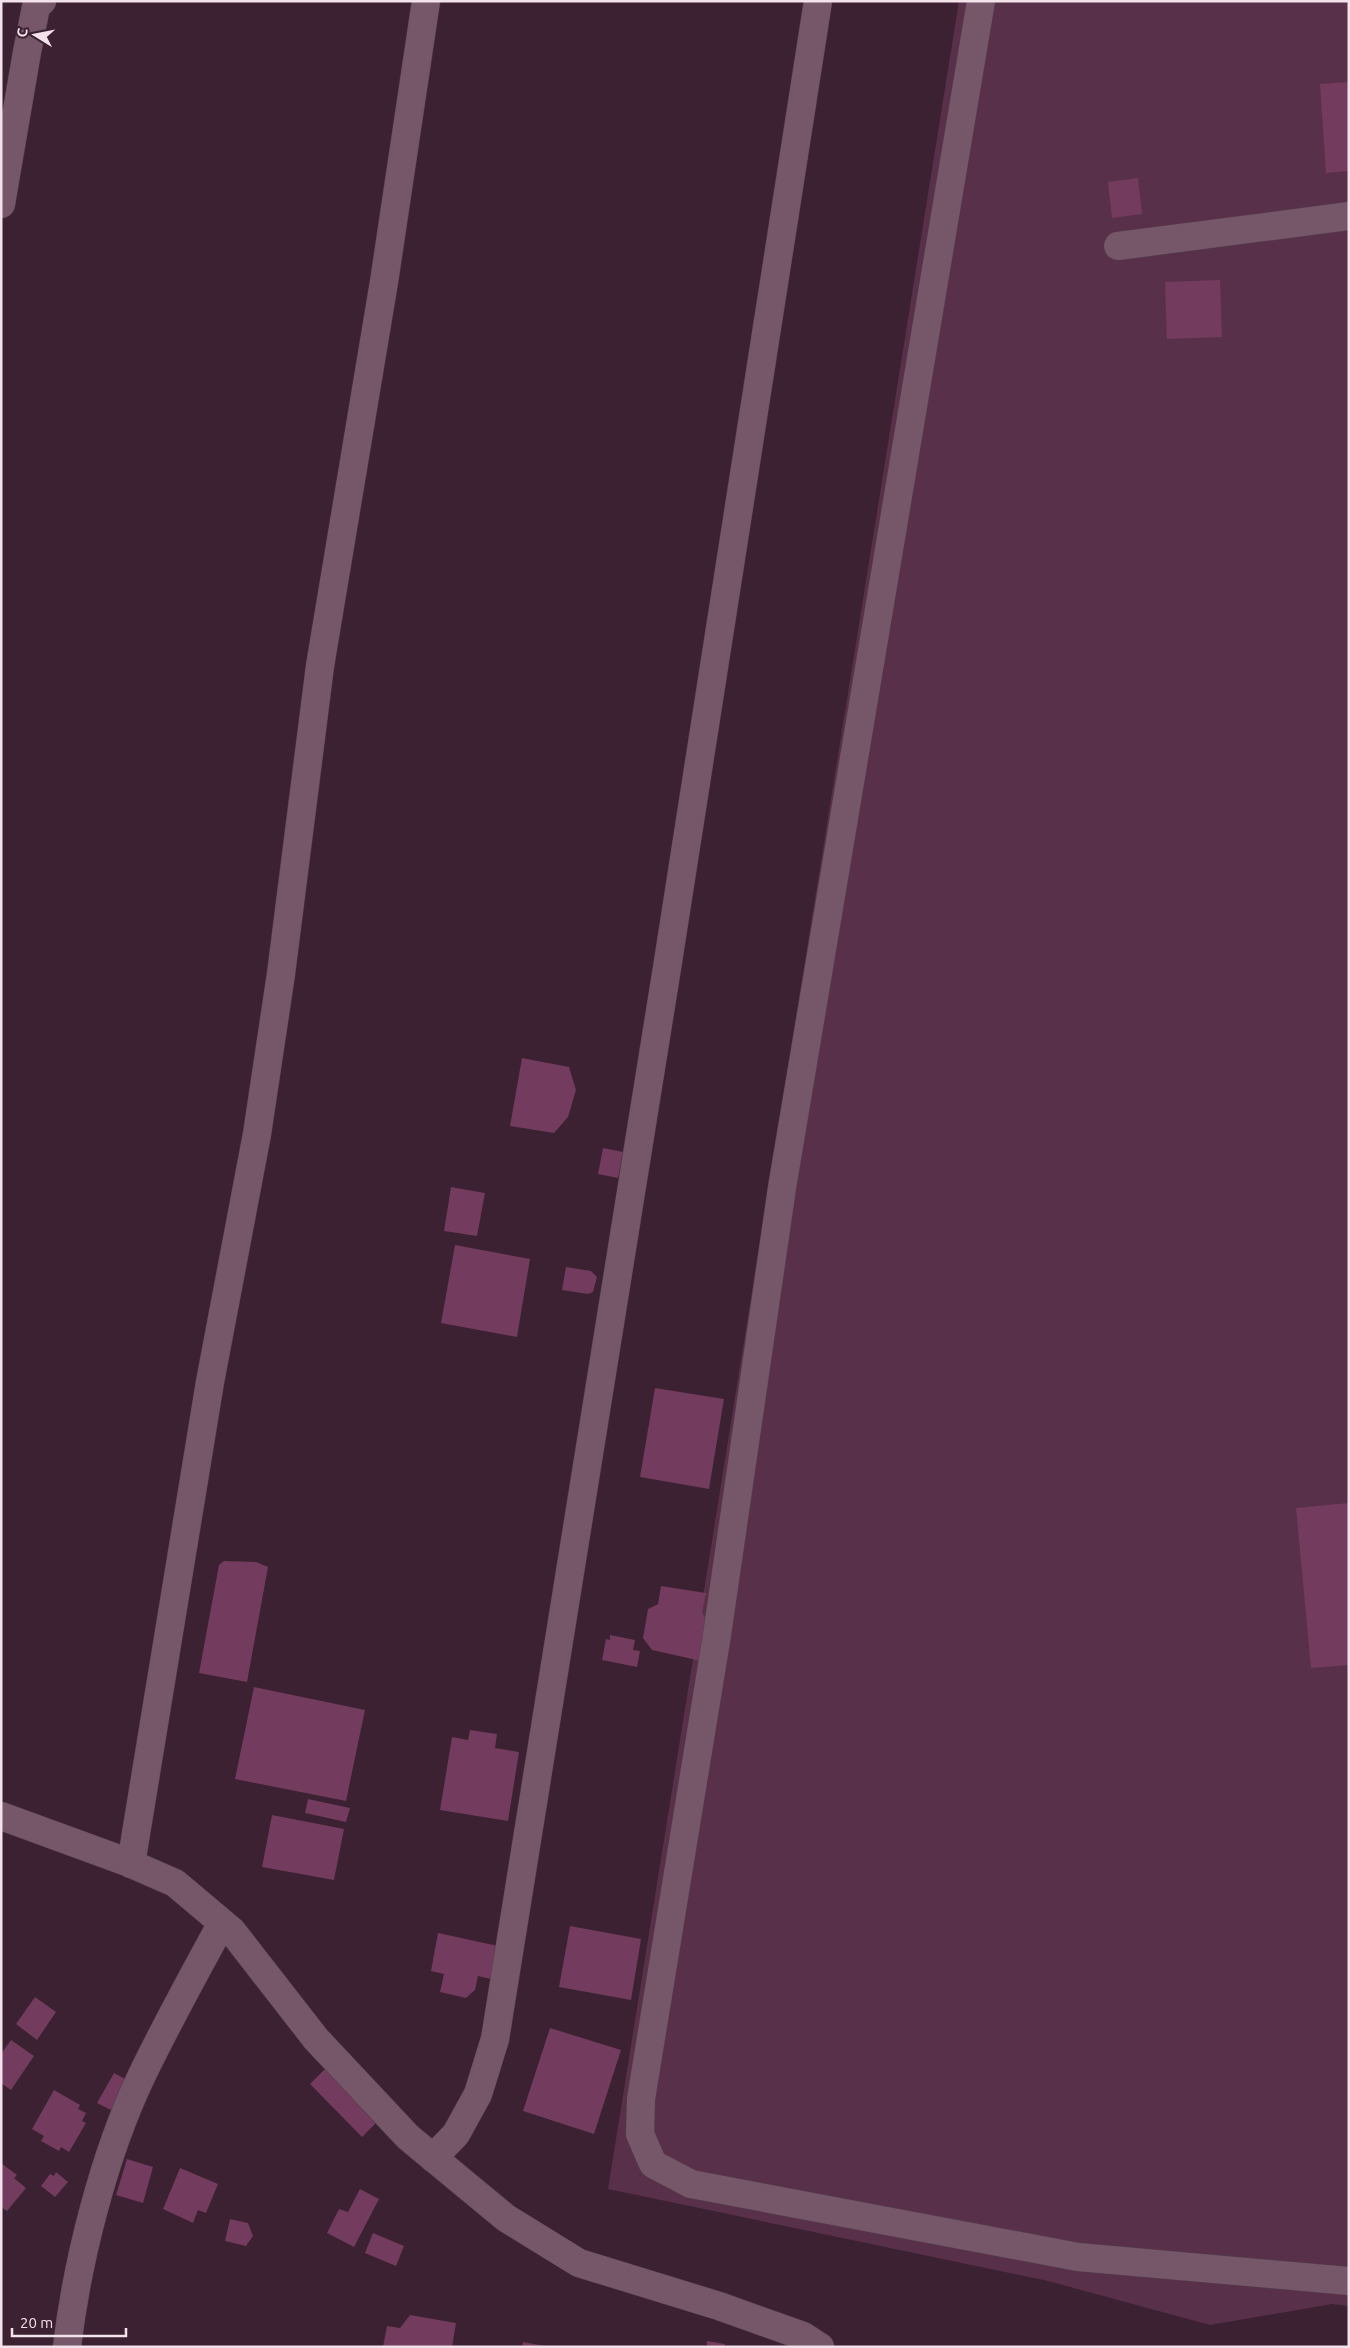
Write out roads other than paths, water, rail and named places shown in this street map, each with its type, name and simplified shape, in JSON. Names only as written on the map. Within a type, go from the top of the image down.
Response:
[{"type":"street","points":[[1,204],[26,52],[36,7],[42,1]]},
{"type":"street","points":[[131,1864],[210,1382],[257,1134],[281,974],[320,666],[384,282],[426,1]]},
{"type":"street","points":[[434,2158],[456,2134],[478,2094],[495,2038],[667,968],[818,1]]},
{"type":"street","points":[[981,1],[782,1188],[717,1635],[641,2099],[640,2134],[653,2164],[691,2184],[1078,2257],[1349,2281]]},
{"type":"street","points":[[1118,246],[1349,216]]},
{"type":"street","points":[[1,1816],[131,1864],[175,1883],[232,1931],[316,2039],[408,2137],[506,2218],[579,2263],[728,2309],[803,2336],[820,2347]]},
{"type":"street","points":[[67,2347],[93,2214],[119,2128],[140,2078],[222,1923]]}]
